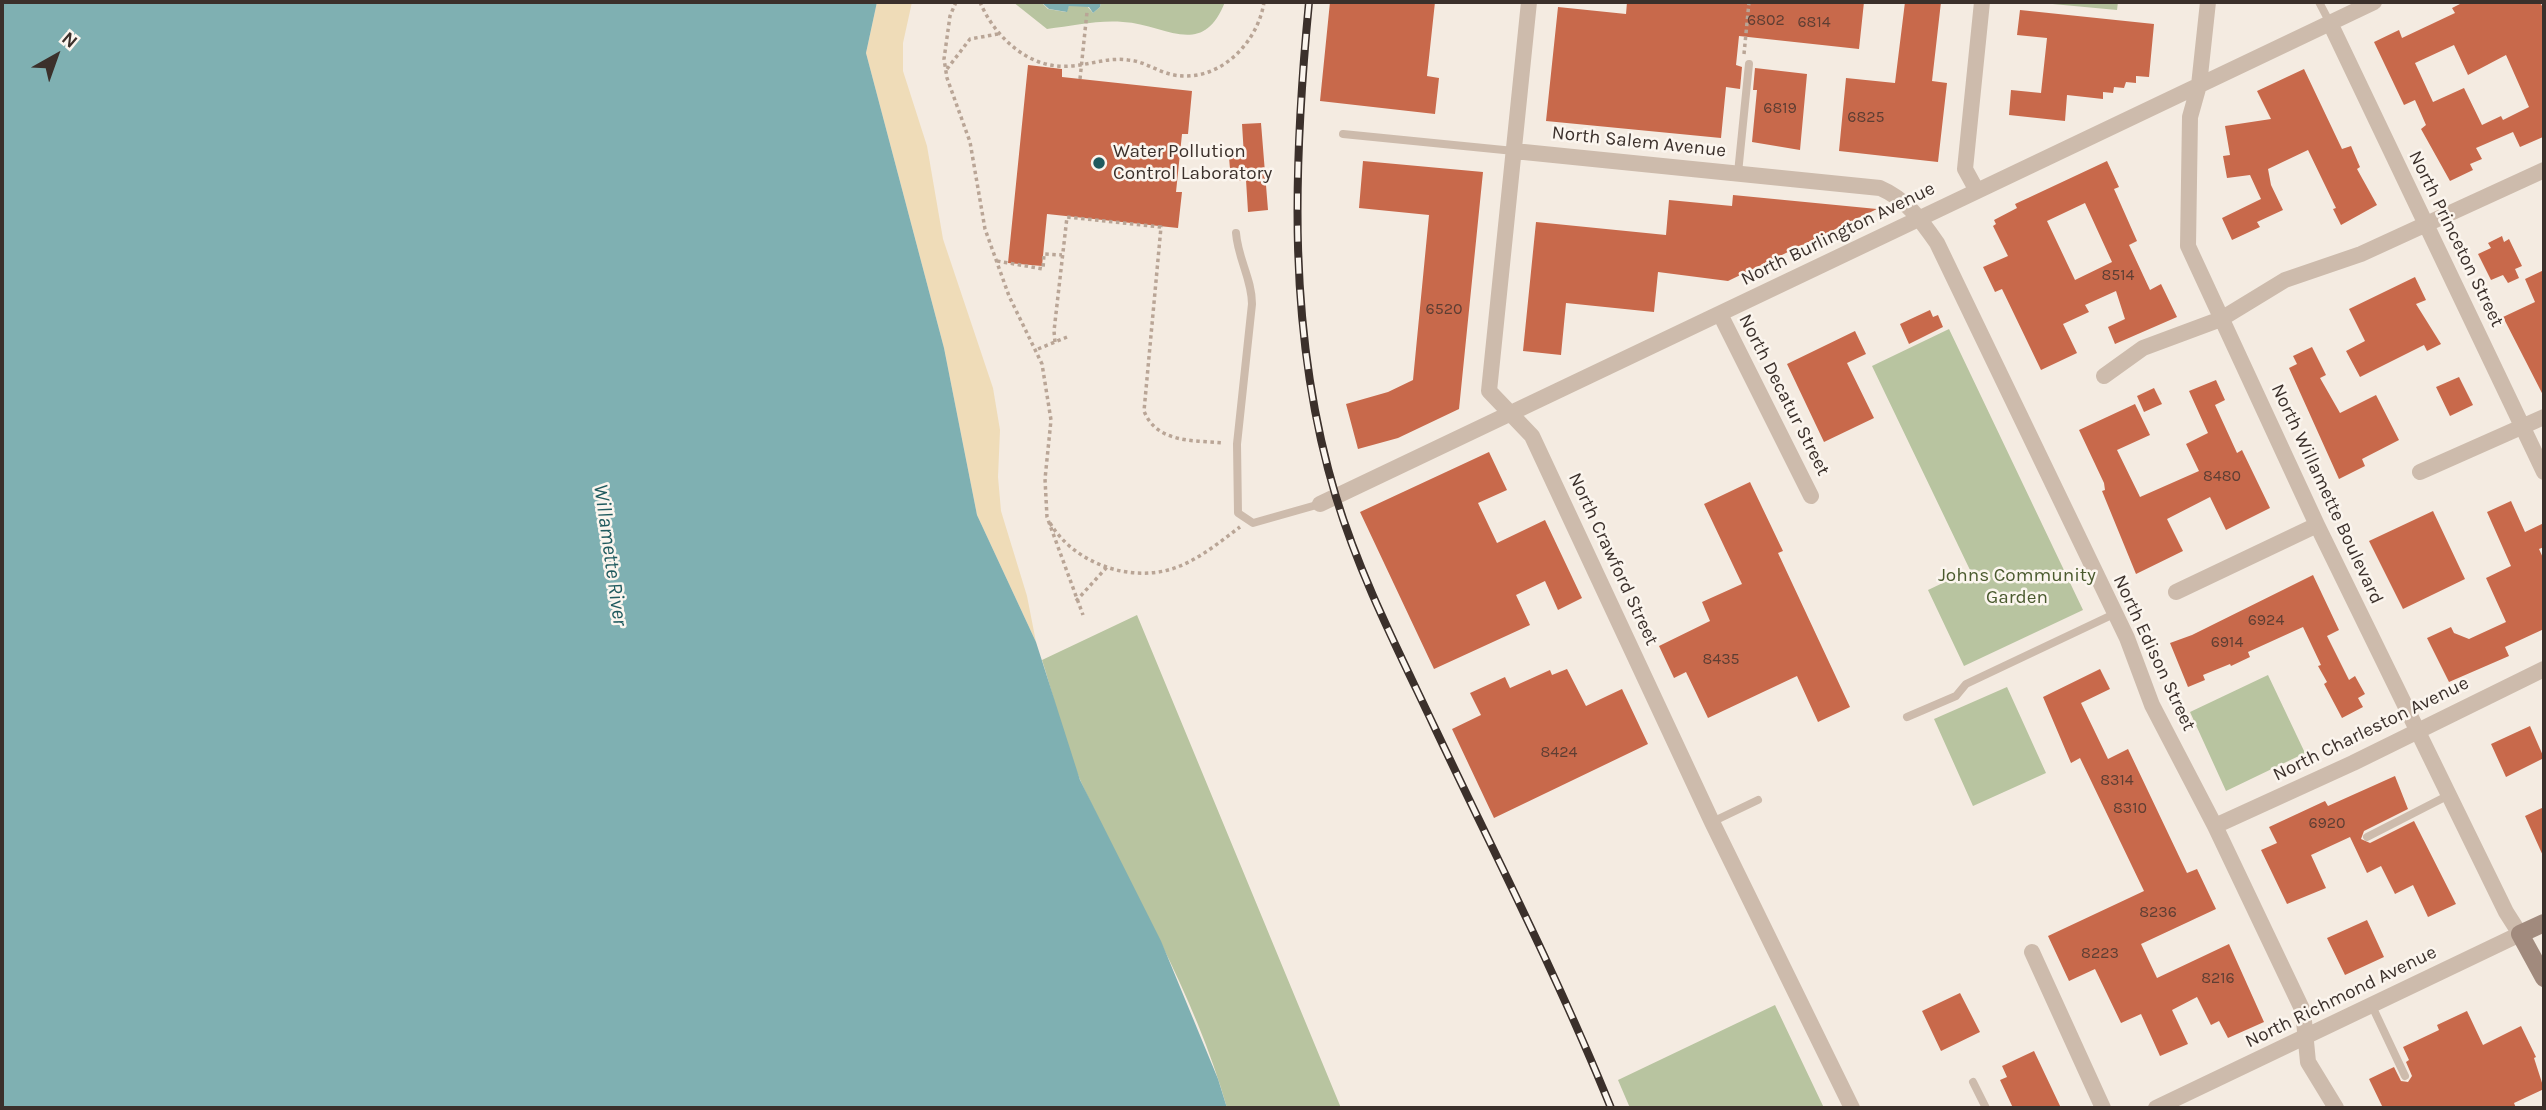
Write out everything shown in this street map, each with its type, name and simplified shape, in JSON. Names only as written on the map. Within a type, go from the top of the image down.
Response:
[{"type":"main road","name":"North Richmond Avenue","points":[[2520,934],[2544,923]]},
{"type":"main road","name":"North Willamette Boulevard","points":[[2520,934],[2544,978]]},
{"type":"street","name":"North Crawford Street","points":[[1529,2],[1489,391],[1532,436],[1712,822],[1852,1108]]},
{"type":"street","points":[[1977,191],[1965,169],[1982,2]]},
{"type":"street","name":"North Willamette Boulevard","points":[[2208,2],[2199,85],[2190,117],[2186,233],[2188,246],[2317,525],[2520,934]]},
{"type":"street","name":"North Burlington Avenue","points":[[1320,504],[2374,2]]},
{"type":"street","name":"North Princeton Street","points":[[2330,23],[2544,472]]},
{"type":"street","name":"North Salem Avenue","points":[[1514,151],[1880,188],[1893,193],[1920,218]]},
{"type":"street","points":[[2104,376],[2143,348],[2221,319],[2285,280],[2361,254],[2544,170]]},
{"type":"street","name":"North Edison Street","points":[[1920,218],[1937,243],[2127,638],[2152,705],[2215,826],[2303,1011],[2308,1062],[2336,1108]]},
{"type":"street","name":"North Decatur Street","points":[[1720,314],[1811,496]]},
{"type":"street","points":[[2420,472],[2544,417]]},
{"type":"street","points":[[2176,592],[2317,525]]},
{"type":"street","name":"North Charleston Avenue","points":[[2215,826],[2353,763],[2417,729],[2544,669]]},
{"type":"street","name":"North Richmond Avenue","points":[[2156,1108],[2520,934]]},
{"type":"street","points":[[2032,952],[2103,1108]]},
{"type":"lane","points":[[2319,2],[2330,23]]},
{"type":"lane","points":[[1738,173],[1749,64]]},
{"type":"lane","name":"North Salem Avenue","points":[[1343,134],[1514,151]]},
{"type":"lane","points":[[1236,233],[1237,251],[1252,288],[1237,443],[1235,499],[1238,513],[1247,522],[1261,522],[1320,504]]},
{"type":"lane","points":[[1907,717],[1956,696],[1966,684],[2114,614]]},
{"type":"lane","points":[[2367,837],[2449,795]]},
{"type":"lane","points":[[1712,822],[1758,800]]},
{"type":"lane","points":[[2372,1006],[2404,1076]]},
{"type":"lane","points":[[1973,1082],[1986,1108]]},
{"type":"path","points":[[956,2],[950,16],[944,60],[946,71],[970,142],[985,229],[1009,296],[1038,349],[1047,382],[1051,420],[1045,479],[1046,517],[1083,615]]},
{"type":"path","points":[[980,2],[998,34],[1040,61],[1059,66],[1128,60],[1182,76],[1214,68],[1234,58],[1248,42],[1260,19],[1264,2]]},
{"type":"path","points":[[1080,79],[1087,12]]},
{"type":"path","points":[[946,71],[970,39],[998,34]]},
{"type":"path","points":[[1055,342],[1067,217],[1161,227],[1144,411],[1153,427],[1170,436],[1237,443]]},
{"type":"path","points":[[997,261],[1043,269],[1044,254],[1062,256]]},
{"type":"path","points":[[1038,349],[1067,337]]},
{"type":"path","points":[[1046,517],[1068,545],[1107,567],[1142,573],[1173,569],[1194,559],[1247,522]]},
{"type":"path","points":[[1076,601],[1107,567]]},
{"type":"green space","points":[[1013,2],[1041,2],[1048,9],[1066,12],[1069,6],[1087,6],[1093,13],[1100,7],[1101,2],[1225,2],[1216,20],[1205,30],[1194,34],[1181,34],[1123,22],[1047,29]]},
{"type":"green space","points":[[2031,2],[2118,2],[2117,10]]},
{"type":"green space","name":"Johns Community Garden","points":[[1949,329],[2083,610],[1964,666],[1928,590],[1970,570],[1872,366]]},
{"type":"green space","points":[[1137,615],[1341,1108],[1227,1108],[1214,1065],[1180,983],[1081,782],[1042,660]]},
{"type":"green space","points":[[2268,675],[2305,753],[2226,791],[2190,712]]},
{"type":"green space","points":[[2007,687],[2046,773],[1973,806],[1934,719]]},
{"type":"green space","points":[[1775,1005],[1824,1108],[1630,1108],[1618,1080]]},
{"type":"sand","points":[[877,2],[912,2],[903,43],[903,71],[927,146],[943,239],[993,388],[1000,430],[998,477],[1001,511],[1027,596],[1036,642],[977,515],[944,348],[866,53]]},
{"type":"water","name":"Willamette River","points":[[2,2],[877,2],[866,53],[944,348],[977,515],[1036,642],[1080,780],[1161,941],[1218,1079],[1227,1108],[2,1108]]},
{"type":"water","points":[[1041,2],[1101,2],[1100,7],[1093,13],[1089,7],[1069,6],[1067,12],[1049,9]]},
{"type":"building","points":[[1330,2],[1435,2],[1427,76],[1439,78],[1435,114],[1320,101]]},
{"type":"building","points":[[1627,2],[1864,2],[1859,49],[1739,36],[1736,65],[1742,67],[1740,89],[1726,87],[1721,138],[1546,121],[1558,7],[1626,14]]},
{"type":"building","points":[[1905,2],[1941,2],[1932,81],[1947,83],[1938,162],[1839,151],[1846,78],[1895,83]]},
{"type":"building","points":[[2464,2],[2540,2],[2544,10],[2544,140],[2543,137],[2520,147],[2513,132],[2476,148],[2482,159],[2470,164],[2473,170],[2450,181],[2421,129],[2426,125],[2415,100],[2404,105],[2374,42],[2399,30],[2402,38],[2455,13],[2452,8]],"holes":[[[2454,45],[2468,75],[2506,55],[2529,107],[2503,120],[2501,116],[2482,125],[2464,88],[2433,102],[2415,63]]]},
{"type":"building","points":[[2020,10],[2154,24],[2149,77],[2136,76],[2136,83],[2126,82],[2124,88],[2114,87],[2113,93],[2103,92],[2103,99],[2067,95],[2065,121],[2009,115],[2011,90],[2041,93],[2047,38],[2017,35]]},
{"type":"building","name":"Water Pollution Control Laboratory","points":[[1028,65],[1062,69],[1062,77],[1192,91],[1188,134],[1182,134],[1176,192],[1182,192],[1178,228],[1047,214],[1042,266],[1008,263]]},
{"type":"building","points":[[1755,68],[1807,74],[1800,150],[1752,142],[1757,90],[1753,90]]},
{"type":"building","points":[[2304,69],[2342,149],[2351,146],[2360,167],[2357,169],[2377,205],[2341,225],[2333,209],[2336,208],[2308,150],[2268,169],[2271,185],[2283,210],[2257,222],[2260,227],[2232,240],[2222,218],[2261,199],[2250,175],[2227,178],[2223,156],[2230,155],[2225,126],[2271,119],[2257,91]]},
{"type":"building","points":[[1261,123],[1268,210],[1248,212],[1246,180],[1231,181],[1229,157],[1244,156],[1242,124]]},
{"type":"building","points":[[1363,161],[1483,172],[1459,409],[1398,438],[1358,449],[1346,404],[1388,392],[1413,380],[1429,215],[1359,208]]},
{"type":"building","points":[[2107,161],[2119,187],[2114,189],[2137,241],[2129,245],[2150,290],[2161,284],[2177,317],[2115,344],[2108,327],[2125,319],[2116,291],[2085,305],[2089,312],[2063,324],[2077,353],[2041,370],[2002,289],[1995,292],[1983,267],[2008,256],[1993,226],[1996,224],[1994,220],[2017,208],[2015,204]],"holes":[[[2085,203],[2112,262],[2075,280],[2047,221]]]},
{"type":"building","points":[[1733,195],[1877,209],[1728,281],[1658,272],[1654,312],[1566,303],[1561,355],[1523,351],[1536,222],[1666,235],[1669,200],[1732,206]]},
{"type":"building","points":[[2502,236],[2504,242],[2509,239],[2522,266],[2515,269],[2519,278],[2508,283],[2503,275],[2491,280],[2478,254],[2491,248],[2488,243]]},
{"type":"building","points":[[2544,270],[2544,397],[2503,317],[2535,302],[2525,279]]},
{"type":"building","points":[[2415,277],[2426,300],[2416,304],[2441,344],[2427,351],[2424,345],[2360,377],[2346,351],[2365,341],[2349,309]]},
{"type":"building","points":[[1930,310],[1933,317],[1938,315],[1943,327],[1909,344],[1900,324]]},
{"type":"building","points":[[1855,331],[1866,354],[1847,363],[1874,418],[1824,442],[1787,364]]},
{"type":"building","points":[[2312,347],[2326,375],[2320,378],[2340,413],[2376,395],[2399,440],[2362,459],[2365,466],[2339,479],[2289,368],[2297,364],[2293,356]]},
{"type":"building","points":[[2459,377],[2473,405],[2450,416],[2436,387]]},
{"type":"building","points":[[2216,380],[2225,400],[2215,405],[2237,453],[2242,450],[2270,508],[2226,530],[2210,497],[2167,519],[2183,551],[2136,574],[2102,491],[2105,490],[2104,483],[2079,430],[2135,404],[2150,435],[2117,450],[2140,497],[2199,471],[2186,444],[2208,433],[2189,391]]},
{"type":"building","points":[[2154,388],[2162,404],[2144,412],[2137,396]]},
{"type":"building","points":[[1489,452],[1507,490],[1478,503],[1497,543],[1545,520],[1582,598],[1558,610],[1545,581],[1516,595],[1530,625],[1434,669],[1360,512]]},
{"type":"building","points":[[1750,482],[1783,551],[1778,553],[1850,707],[1818,722],[1797,676],[1708,718],[1686,672],[1674,678],[1659,646],[1710,621],[1702,602],[1742,584],[1704,504]]},
{"type":"building","points":[[2511,501],[2525,532],[2544,523],[2544,547],[2539,549],[2544,560],[2544,629],[2505,647],[2509,656],[2449,682],[2427,638],[2451,627],[2454,633],[2469,639],[2506,622],[2486,578],[2511,566],[2487,512]]},
{"type":"building","points":[[2433,511],[2465,579],[2403,609],[2369,541]]},
{"type":"building","points":[[2313,575],[2339,630],[2327,636],[2349,680],[2355,676],[2365,694],[2358,698],[2363,707],[2342,718],[2324,684],[2327,682],[2318,666],[2321,665],[2303,627],[2248,652],[2250,657],[2203,675],[2205,680],[2188,687],[2170,643],[2192,635]]},
{"type":"building","points":[[1567,669],[1586,706],[1622,689],[1648,744],[1494,818],[1452,729],[1481,715],[1470,693],[1505,677],[1510,688],[1550,670],[1552,675]]},
{"type":"building","points":[[2100,669],[2110,689],[2081,703],[2108,759],[2128,749],[2187,873],[2197,869],[2216,909],[2141,944],[2157,978],[2229,944],[2264,1022],[2228,1038],[2219,1021],[2211,1025],[2197,997],[2172,1010],[2188,1044],[2160,1056],[2141,1014],[2121,1023],[2095,969],[2069,981],[2048,936],[2144,891],[2080,758],[2071,763],[2043,697]]},
{"type":"building","points":[[2530,726],[2544,758],[2506,777],[2491,744]]},
{"type":"building","points":[[2395,776],[2408,809],[2364,831],[2361,839],[2370,843],[2414,821],[2456,904],[2428,917],[2413,885],[2395,894],[2381,866],[2367,873],[2350,837],[2311,855],[2326,888],[2287,904],[2261,850],[2277,843],[2269,827],[2325,801],[2328,806]]},
{"type":"building","points":[[2544,807],[2544,858],[2525,816]]},
{"type":"building","points":[[2367,920],[2384,957],[2345,975],[2327,938]]},
{"type":"building","points":[[1960,993],[1980,1032],[1941,1051],[1922,1011]]},
{"type":"building","points":[[2467,1011],[2483,1045],[2521,1026],[2536,1057],[2534,1058],[2544,1089],[2514,1103],[2516,1108],[2383,1108],[2369,1079],[2394,1067],[2401,1081],[2408,1082],[2412,1076],[2403,1047],[2439,1030],[2437,1025]]},
{"type":"building","points":[[2034,1051],[2061,1108],[2013,1108],[2000,1080],[2007,1077],[2002,1066]]},
{"type":"railway","points":[[1309,2],[1300,127],[1298,251],[1309,374],[1320,436],[1336,497],[1380,612],[1547,962],[1611,1108]]},
{"type":"place","name":"Water Pollution Control Laboratory","points":[[1099,163]]}]
